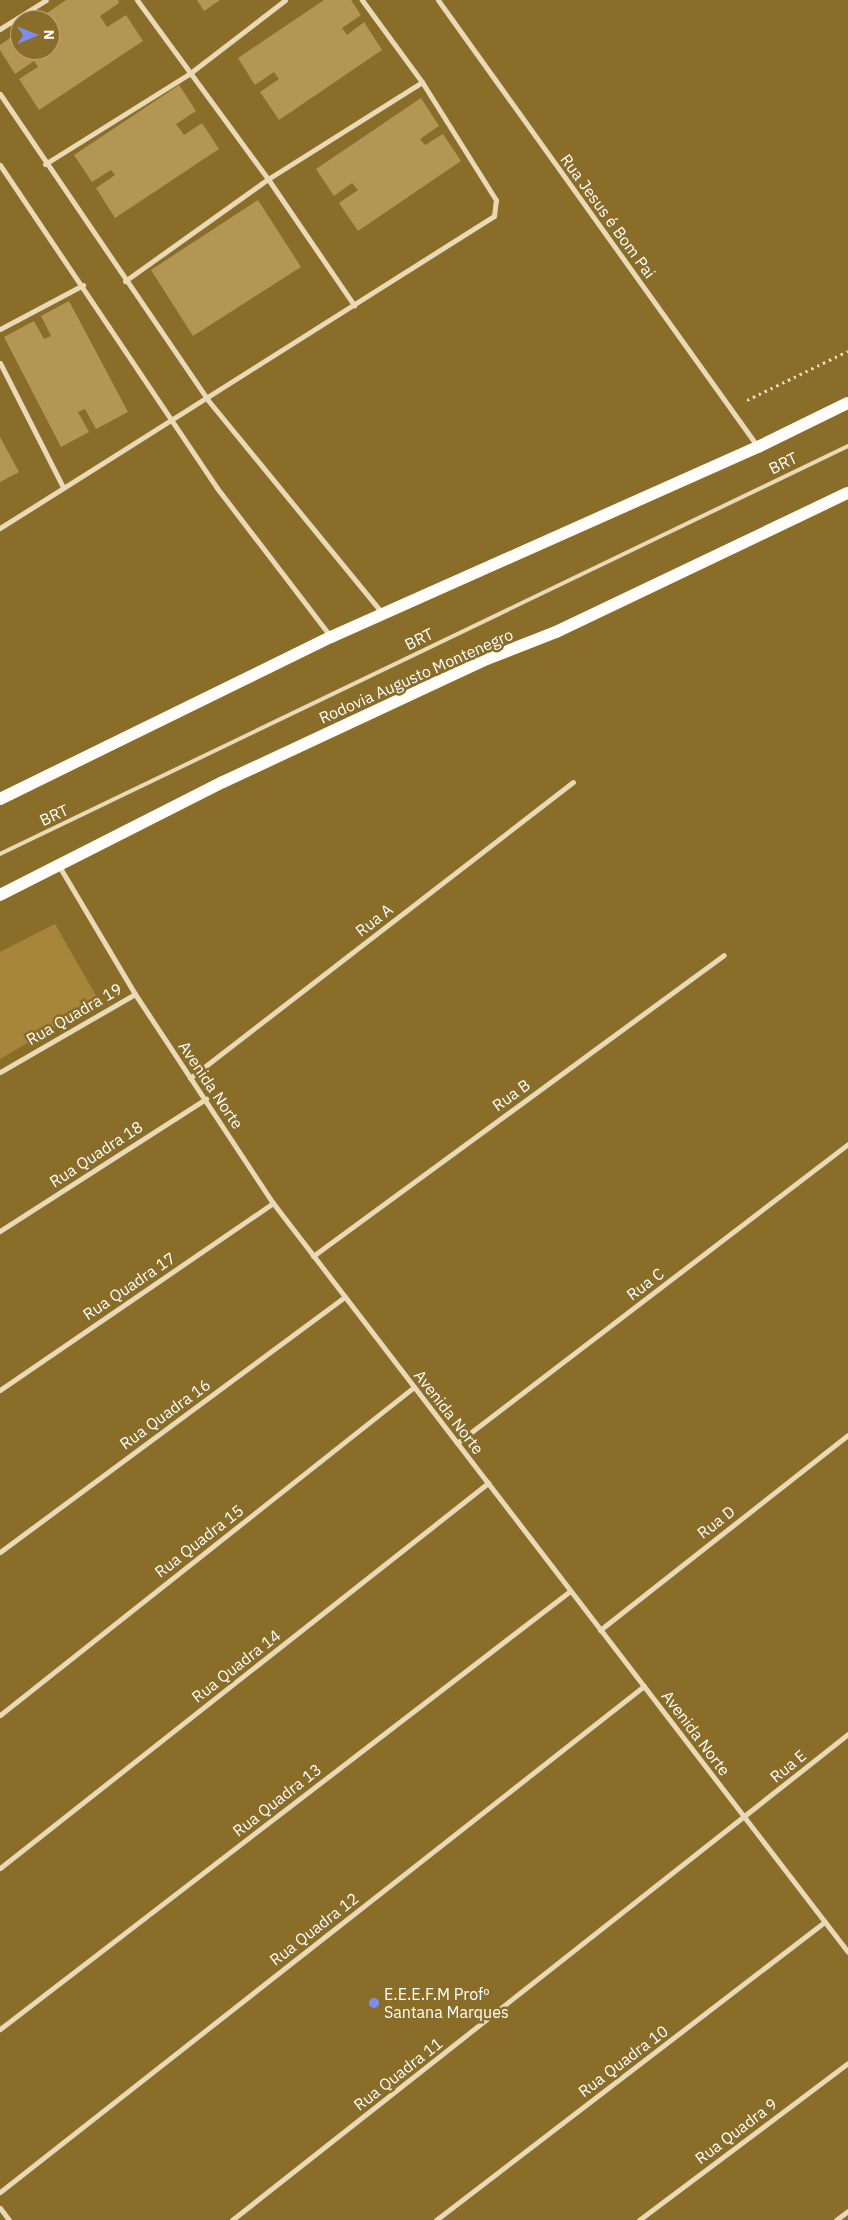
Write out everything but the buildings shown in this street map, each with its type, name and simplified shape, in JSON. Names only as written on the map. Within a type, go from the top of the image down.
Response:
[{"type":"main road","points":[[0,799],[331,637],[758,447],[848,402]]},
{"type":"main road","name":"Rodovia Augusto Montenegro","points":[[0,895],[232,778],[482,661],[556,632],[848,493]]},
{"type":"street","points":[[0,29],[46,0]]},
{"type":"street","points":[[137,0],[189,74],[268,179],[354,305]]},
{"type":"street","points":[[45,164],[189,74],[285,0]]},
{"type":"street","points":[[0,528],[63,487],[174,421],[494,216],[497,208],[496,200],[422,82],[362,0]]},
{"type":"street","name":"Rua Jesus é Bom Pai","points":[[438,0],[758,447]]},
{"type":"street","points":[[125,281],[268,179],[422,82]]},
{"type":"street","points":[[0,94],[45,164],[207,399],[383,614]]},
{"type":"street","points":[[1,168],[83,285],[217,488],[331,637]]},
{"type":"street","points":[[0,329],[83,285]]},
{"type":"street","points":[[0,363],[63,487]]},
{"type":"street","name":"Rua A","points":[[190,1078],[573,782]]},
{"type":"street","name":"Avenida Norte","points":[[59,866],[135,994],[273,1203],[848,1952]]},
{"type":"street","name":"Rua B","points":[[314,1256],[724,955]]},
{"type":"street","name":"Rua Quadra 19","points":[[0,1072],[135,994]]},
{"type":"street","name":"Rua Quadra 18","points":[[0,1231],[206,1099]]},
{"type":"street","name":"Rua C","points":[[457,1443],[848,1144]]},
{"type":"street","name":"Rua Quadra 17","points":[[0,1390],[273,1203]]},
{"type":"street","name":"Rua Quadra 16","points":[[0,1552],[345,1297]]},
{"type":"street","name":"Rua Quadra 15","points":[[0,1715],[414,1387]]},
{"type":"street","name":"Rua D","points":[[600,1630],[848,1435]]},
{"type":"street","name":"Rua Quadra 14","points":[[0,1868],[488,1483]]},
{"type":"street","name":"Rua Quadra 13","points":[[0,2029],[570,1591]]},
{"type":"street","name":"Rua Quadra 12","points":[[0,2192],[644,1686]]},
{"type":"street","name":"Rua E","points":[[744,1817],[848,1734]]},
{"type":"street","name":"Rua Quadra 11","points":[[232,2220],[744,1817]]},
{"type":"street","name":"Rua Quadra 10","points":[[436,2220],[825,1922]]},
{"type":"street","name":"Rua Quadra 9","points":[[639,2220],[848,2063]]},
{"type":"street","points":[[0,2208],[9,2220]]},
{"type":"street","points":[[836,2220],[848,2211]]},
{"type":"lane","name":"BRT","points":[[0,854],[848,446]]},
{"type":"path","points":[[730,408],[848,351]]},
{"type":"shaded area","points":[[55,924],[99,1001],[0,1059],[0,952]]},
{"type":"place","name":"E.E.E.F.M Profº Santana Marques","points":[[374,2003]]}]
